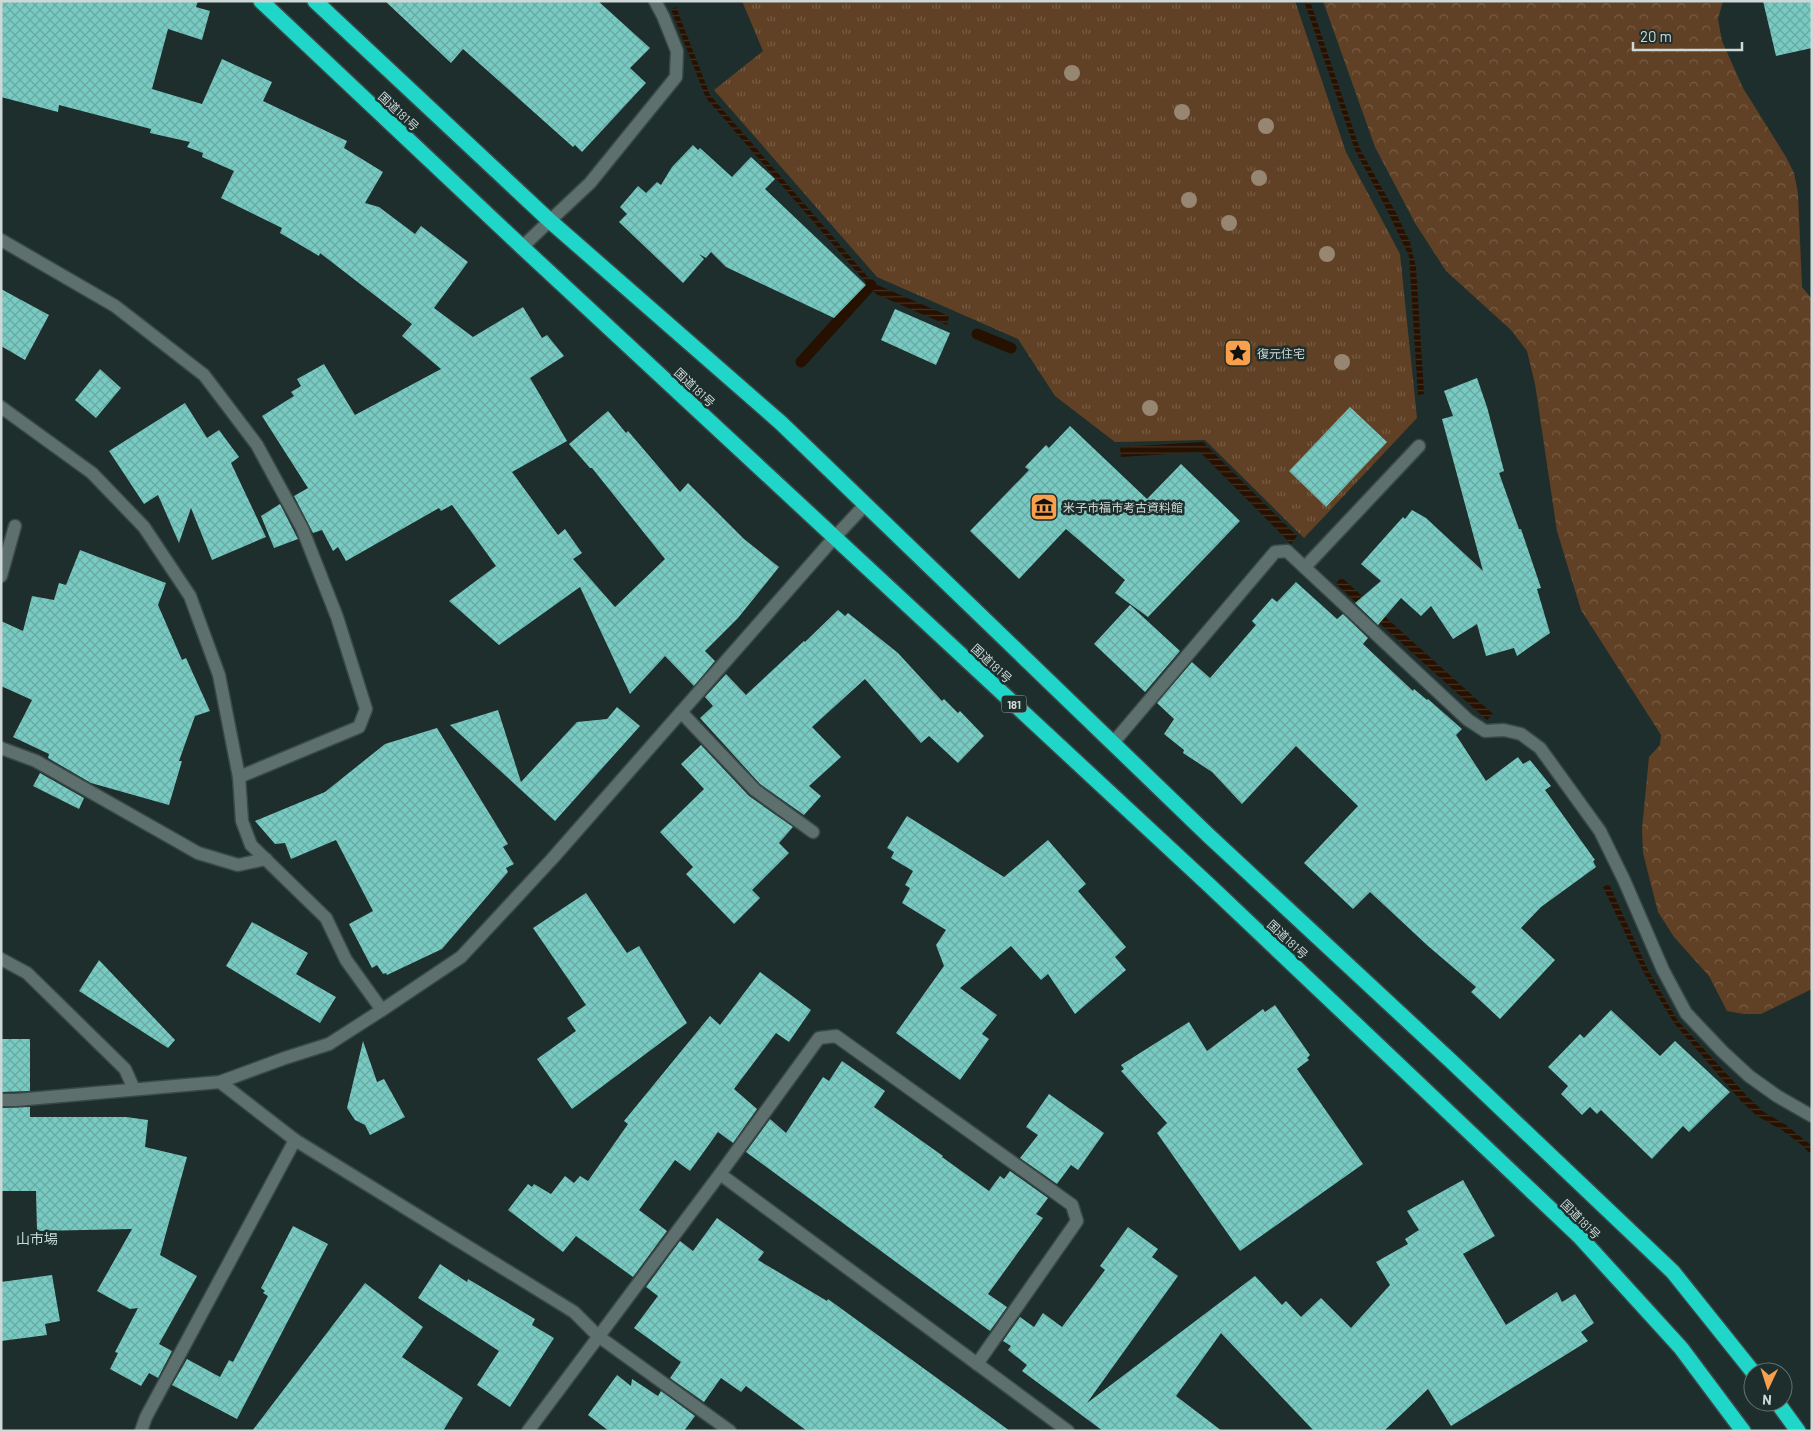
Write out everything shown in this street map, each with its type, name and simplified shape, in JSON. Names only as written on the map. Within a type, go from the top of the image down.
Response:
[{"type":"highway","name":"国道181号","points":[[261,1],[834,538],[1209,885],[1578,1236],[1681,1348],[1743,1431]]},
{"type":"highway","name":"国道181号","points":[[315,1],[550,221],[781,423],[1208,835],[1451,1061],[1673,1272],[1745,1362]]},
{"type":"highway","points":[[1784,1412],[1798,1431]]},
{"type":"street","points":[[522,247],[590,184],[676,77],[677,51],[655,1]]},
{"type":"street","points":[[1,240],[115,306],[204,375],[257,445],[302,528],[337,617],[366,709],[359,727],[239,777]]},
{"type":"street","points":[[1,407],[92,473],[144,526],[190,596],[219,676],[239,777],[242,821],[251,845],[326,918],[346,960],[382,1010]]},
{"type":"street","points":[[1305,567],[1419,446]]},
{"type":"street","points":[[1,1100],[220,1082],[329,1044],[461,957],[552,859],[834,538],[866,505]]},
{"type":"street","points":[[1,576],[15,526]]},
{"type":"street","points":[[1114,743],[1275,552],[1287,551],[1468,720],[1485,731],[1504,730],[1521,734],[1540,748],[1600,831],[1624,880],[1663,970],[1686,1013],[1749,1076],[1777,1096],[1812,1116]]},
{"type":"street","points":[[681,712],[755,790],[813,832]]},
{"type":"street","points":[[1,748],[36,761],[198,853],[238,865],[266,860]]},
{"type":"street","points":[[1,960],[27,972],[126,1069],[134,1089]]},
{"type":"street","points":[[528,1431],[819,1038],[836,1036],[1072,1204],[1077,1221],[977,1364]]},
{"type":"street","points":[[220,1082],[295,1140],[574,1312],[598,1336],[730,1431]]},
{"type":"street","points":[[141,1431],[146,1417],[295,1140]]},
{"type":"street","points":[[720,1174],[1068,1431]]},
{"type":"green space","points":[[742,1],[1295,1],[1346,152],[1400,254],[1417,418],[1304,538],[1205,440],[1115,442],[1055,396],[1018,339],[877,277],[714,90],[763,51]]},
{"type":"green space","points":[[1323,1],[1723,1],[1718,19],[1722,41],[1743,88],[1794,173],[1798,193],[1802,287],[1812,299],[1812,989],[1761,1014],[1727,1011],[1709,976],[1674,937],[1658,912],[1643,853],[1642,829],[1649,757],[1660,745],[1661,735],[1581,610],[1557,531],[1535,384],[1527,351],[1511,330],[1446,271],[1415,223],[1375,147]]},
{"type":"shaded area","points":[[1304,1],[1310,1],[1360,149],[1410,242],[1416,267],[1424,394],[1418,395],[1409,256],[1355,150]]},
{"type":"shaded area","points":[[676,7],[710,95],[873,283],[949,316],[947,325],[876,294],[706,98],[671,9]]},
{"type":"shaded area","points":[[1203,442],[1297,536],[1291,544],[1200,452],[1121,457],[1120,447]]},
{"type":"shaded area","points":[[1341,577],[1493,714],[1487,720],[1336,584]]},
{"type":"shaded area","points":[[1609,884],[1648,970],[1678,1021],[1764,1112],[1786,1125],[1812,1146],[1812,1156],[1803,1146],[1782,1130],[1757,1116],[1741,1101],[1674,1023],[1644,973],[1603,887]]},
{"type":"building","points":[[1,1],[198,1],[196,7],[210,11],[202,40],[168,29],[152,89],[202,104],[222,59],[272,82],[263,101],[347,141],[344,148],[383,172],[365,203],[379,207],[415,234],[421,226],[468,262],[434,308],[473,337],[523,307],[542,338],[547,335],[564,356],[530,378],[567,441],[512,472],[558,535],[565,529],[582,553],[573,559],[615,607],[665,559],[592,468],[569,444],[608,411],[626,433],[628,431],[680,492],[688,483],[744,539],[779,567],[738,618],[705,651],[715,661],[694,686],[665,656],[630,694],[580,587],[499,645],[449,601],[496,566],[452,505],[441,511],[439,508],[346,561],[338,547],[333,551],[322,530],[313,533],[294,496],[308,488],[262,416],[294,396],[291,392],[301,386],[297,379],[324,364],[355,415],[441,369],[402,336],[412,324],[320,253],[319,256],[280,233],[282,228],[221,198],[234,171],[202,157],[203,153],[187,147],[190,142],[150,133],[151,129],[59,105],[58,112],[1,97]]},
{"type":"building","points":[[385,1],[598,1],[650,48],[630,68],[646,83],[582,152],[575,145],[573,147],[463,49],[451,63]]},
{"type":"building","points":[[1763,1],[1812,1],[1812,48],[1776,56]]},
{"type":"building","points":[[693,145],[698,150],[700,148],[732,177],[751,157],[775,179],[765,189],[866,285],[834,318],[726,267],[711,252],[706,258],[699,254],[704,259],[683,283],[619,222],[627,214],[620,207],[638,186],[646,193],[657,182],[661,185],[672,167]]},
{"type":"building","points":[[1,289],[49,315],[25,360],[1,346]]},
{"type":"building","points":[[895,309],[950,333],[936,365],[881,340]]},
{"type":"building","points":[[100,369],[121,388],[96,418],[75,400]]},
{"type":"building","points":[[1477,378],[1487,407],[1504,471],[1499,473],[1541,588],[1537,589],[1550,633],[1517,656],[1514,648],[1486,656],[1477,624],[1453,639],[1431,606],[1421,616],[1401,598],[1378,625],[1355,603],[1381,581],[1361,564],[1403,517],[1405,519],[1412,510],[1426,518],[1483,571],[1442,419],[1453,416],[1444,391]]},
{"type":"building","points":[[185,403],[207,438],[219,430],[239,457],[231,463],[266,537],[212,560],[191,508],[179,543],[158,495],[144,504],[109,451]]},
{"type":"building","points":[[1350,407],[1387,442],[1326,507],[1289,471]]},
{"type":"building","points":[[1070,426],[1147,499],[1181,464],[1240,521],[1148,617],[1115,593],[1125,580],[1066,529],[1019,579],[970,531],[1029,470],[1025,467],[1046,445],[1049,448]]},
{"type":"building","points":[[280,504],[298,539],[274,548],[261,516]]},
{"type":"building","points":[[80,550],[166,583],[158,605],[182,660],[186,658],[210,711],[195,716],[179,761],[182,761],[169,805],[91,783],[48,758],[49,754],[13,737],[32,700],[1,686],[1,621],[23,631],[32,596],[54,600],[59,583],[66,585]]},
{"type":"building","points":[[1296,582],[1337,619],[1343,614],[1368,638],[1363,644],[1413,691],[1414,689],[1428,699],[1462,729],[1456,735],[1486,781],[1518,757],[1523,764],[1530,760],[1551,786],[1545,790],[1595,860],[1593,861],[1596,867],[1541,907],[1521,928],[1555,960],[1500,1019],[1471,992],[1476,987],[1428,946],[1370,892],[1353,909],[1304,863],[1358,806],[1296,746],[1242,804],[1212,772],[1183,753],[1184,750],[1164,734],[1174,719],[1157,703],[1192,662],[1210,678],[1256,625],[1252,621],[1272,598],[1277,602]]},
{"type":"building","points":[[1130,605],[1180,651],[1145,692],[1094,644]]},
{"type":"building","points":[[838,610],[845,616],[848,613],[898,653],[942,701],[944,699],[958,713],[960,711],[984,736],[958,763],[929,736],[921,743],[865,679],[812,727],[841,757],[809,786],[821,796],[804,815],[760,784],[700,718],[713,706],[705,697],[726,674],[746,695]]},
{"type":"building","points":[[617,707],[640,726],[555,821],[450,725],[498,710],[521,782],[577,722],[607,719]]},
{"type":"building","points":[[437,728],[508,844],[503,847],[514,864],[506,868],[508,872],[442,949],[387,975],[386,973],[383,974],[377,965],[372,968],[349,924],[373,911],[336,840],[291,859],[285,843],[275,844],[255,821],[325,792],[385,744]]},
{"type":"building","points":[[701,745],[749,796],[793,827],[779,843],[789,853],[752,890],[760,898],[734,924],[686,874],[693,867],[660,832],[704,789],[681,764]]},
{"type":"building","points":[[40,773],[84,798],[79,809],[33,786]]},
{"type":"building","points":[[907,816],[1004,877],[1048,840],[1086,884],[1078,891],[1126,947],[1115,957],[1126,970],[1075,1014],[1048,974],[1041,980],[1011,946],[960,988],[997,1015],[982,1034],[989,1039],[960,1080],[896,1033],[944,966],[936,945],[946,930],[902,903],[910,888],[905,885],[913,871],[891,858],[894,852],[887,848]]},
{"type":"building","points":[[586,893],[627,953],[639,946],[687,1023],[572,1109],[537,1059],[576,1031],[567,1018],[586,1005],[533,928]]},
{"type":"building","points":[[252,922],[308,953],[296,974],[336,997],[320,1023],[226,966]]},
{"type":"building","points":[[99,960],[175,1040],[168,1048],[79,991]]},
{"type":"building","points":[[760,972],[811,1010],[789,1042],[776,1033],[734,1089],[757,1109],[733,1143],[718,1132],[690,1171],[675,1160],[639,1210],[667,1231],[633,1277],[576,1236],[563,1252],[508,1210],[528,1184],[532,1187],[534,1184],[551,1194],[565,1176],[574,1183],[580,1176],[588,1181],[628,1124],[624,1121],[710,1016],[720,1025]]},
{"type":"building","points":[[1275,1005],[1310,1055],[1307,1058],[1309,1060],[1297,1069],[1363,1164],[1240,1251],[1157,1133],[1167,1123],[1121,1071],[1124,1069],[1121,1065],[1189,1022],[1207,1051],[1263,1009],[1265,1012]]},
{"type":"building","points":[[1611,1010],[1660,1056],[1675,1041],[1730,1092],[1689,1132],[1683,1126],[1652,1159],[1601,1110],[1597,1114],[1590,1107],[1582,1115],[1561,1094],[1568,1086],[1548,1067],[1580,1034],[1584,1038]]},
{"type":"building","points":[[1,1039],[30,1039],[30,1091],[1,1092]]},
{"type":"building","points":[[363,1041],[377,1082],[384,1079],[405,1117],[370,1135],[365,1125],[355,1120],[347,1108]]},
{"type":"building","points":[[842,1061],[885,1091],[874,1107],[989,1191],[1000,1176],[1004,1179],[1010,1171],[1048,1198],[1036,1214],[1043,1218],[988,1294],[1007,1307],[990,1331],[746,1152],[770,1119],[786,1133],[823,1077],[829,1081]]},
{"type":"building","points":[[1049,1094],[1104,1133],[1078,1170],[1071,1165],[1057,1184],[1020,1158],[1038,1135],[1026,1127]]},
{"type":"building","points":[[30,1107],[30,1117],[126,1117],[148,1120],[145,1147],[187,1157],[160,1255],[197,1276],[159,1344],[172,1351],[158,1378],[149,1373],[141,1386],[110,1369],[118,1353],[115,1352],[138,1308],[130,1309],[97,1291],[132,1229],[37,1231],[36,1191],[1,1191],[1,1108]]},
{"type":"building","points":[[1463,1180],[1495,1236],[1463,1254],[1506,1325],[1557,1292],[1562,1302],[1575,1294],[1594,1323],[1581,1332],[1588,1341],[1451,1426],[1428,1389],[1384,1431],[1314,1431],[1221,1333],[1176,1396],[1222,1431],[1103,1431],[1022,1371],[1027,1365],[1008,1350],[1011,1346],[1003,1341],[1020,1317],[1034,1327],[1043,1313],[1062,1327],[1105,1270],[1100,1266],[1128,1227],[1158,1249],[1152,1257],[1178,1276],[1087,1403],[1255,1276],[1282,1305],[1286,1301],[1301,1317],[1321,1298],[1351,1328],[1390,1285],[1376,1262],[1408,1244],[1405,1239],[1419,1230],[1407,1211]]},
{"type":"building","points":[[717,1218],[764,1252],[758,1260],[827,1301],[828,1299],[1010,1431],[807,1431],[746,1386],[741,1392],[721,1378],[704,1402],[670,1378],[681,1362],[634,1328],[658,1296],[646,1287],[680,1241],[693,1251]]},
{"type":"building","points":[[293,1226],[328,1244],[237,1419],[172,1385],[187,1359],[220,1377],[229,1360],[233,1362],[268,1296],[263,1293],[265,1291],[261,1288]]},
{"type":"building","points":[[440,1264],[467,1282],[468,1279],[535,1319],[532,1325],[554,1338],[510,1407],[477,1385],[499,1351],[418,1298]]},
{"type":"building","points":[[52,1275],[60,1321],[45,1324],[47,1335],[1,1341],[1,1282]]},
{"type":"building","points":[[365,1283],[423,1327],[402,1357],[463,1398],[443,1431],[252,1431]]},
{"type":"building","points":[[617,1375],[631,1386],[632,1379],[658,1396],[661,1391],[695,1416],[684,1431],[609,1431],[588,1415]]},
{"type":"waterway","points":[[801,362],[871,285]]},
{"type":"waterway","points":[[977,334],[1011,348]]},
{"type":"place","name":"復元住宅","points":[[1238,353]]},
{"type":"place","name":"米子市福市考古資料館","points":[[1044,507]]},
{"type":"district","name":"山市場","points":[[37,1238]]}]
